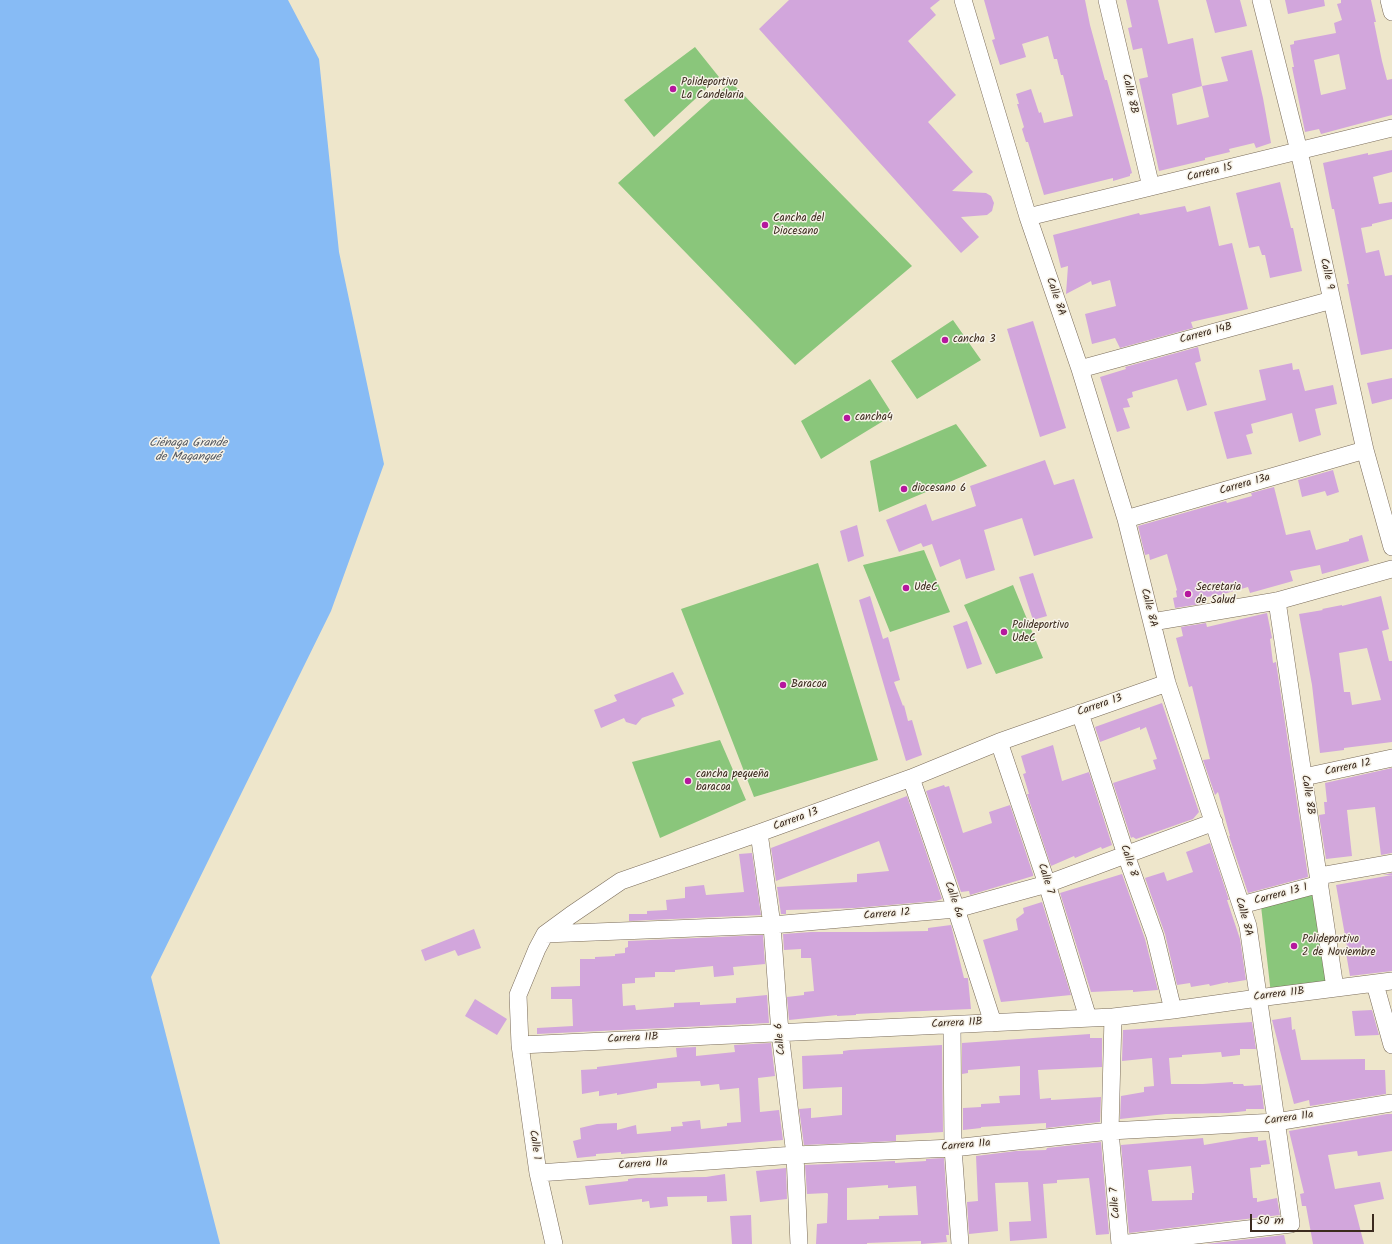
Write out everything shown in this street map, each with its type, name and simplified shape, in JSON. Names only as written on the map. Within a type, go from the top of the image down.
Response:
[{"type":"street","name":"Calle 8A","points":[[963,0],[1028,217],[1080,369],[1126,519],[1167,683],[1248,926],[1291,1224],[1120,1244]]},
{"type":"street","name":"Calle 8B","points":[[1107,0],[1151,187]]},
{"type":"street","name":"Calle 9","points":[[1261,0],[1299,151],[1365,450],[1392,547]]},
{"type":"street","points":[[1389,0],[1392,12]]},
{"type":"street","name":"Carrera 15","points":[[1028,217],[1392,128]]},
{"type":"street","name":"Carrera 14B","points":[[1080,369],[1332,300]]},
{"type":"street","name":"Carrera 13a","points":[[1126,519],[1365,450]]},
{"type":"street","points":[[1152,622],[1277,601],[1392,569]]},
{"type":"street","name":"Calle 8B","points":[[1277,601],[1335,988]]},
{"type":"street","name":"Carrera 13","points":[[520,1045],[518,995],[537,949],[545,934],[621,881],[911,778],[999,742],[1167,683]]},
{"type":"street","name":"Calle 8","points":[[1080,713],[1126,855],[1155,936],[1173,1010]]},
{"type":"street","name":"Calle 7","points":[[999,742],[1047,884],[1088,1018]]},
{"type":"street","name":"Carrera 12","points":[[1304,777],[1392,758]]},
{"type":"street","name":"Calle 6a","points":[[911,778],[993,1023]]},
{"type":"street","name":"Carrera 12","points":[[545,934],[772,925],[956,909],[1047,884],[1214,822]]},
{"type":"street","name":"Calle 6","points":[[759,833],[772,925],[780,1032],[795,1155],[799,1244]]},
{"type":"street","points":[[1320,880],[1392,863]]},
{"type":"street","name":"Carrera 13 1","points":[[1241,905],[1320,880]]},
{"type":"street","name":"Carrera 11B","points":[[520,1045],[1112,1017],[1392,981]]},
{"type":"street","points":[[1375,984],[1392,1046]]},
{"type":"street","name":"Calle 7","points":[[1112,1017],[1110,1131],[1120,1244]]},
{"type":"street","points":[[952,1024],[953,1148],[960,1244]]},
{"type":"street","name":"Calle 1","points":[[520,1045],[538,1172],[554,1244]]},
{"type":"street","name":"Carrera 11a","points":[[538,1172],[795,1155],[953,1148],[1110,1131],[1276,1122],[1392,1103]]},
{"type":"green space","name":"Polideportivo La Candelaria","points":[[695,47],[719,77],[654,137],[624,100]]},
{"type":"green space","name":"Cancha del Diocesano","points":[[731,82],[912,266],[795,365],[618,183]]},
{"type":"green space","name":"cancha 3","points":[[953,320],[981,360],[917,399],[891,361]]},
{"type":"green space","name":"cancha4","points":[[870,379],[893,415],[821,459],[801,421]]},
{"type":"green space","name":"diocesano 6","points":[[956,424],[987,466],[879,512],[870,461]]},
{"type":"green space","name":"UdeC","points":[[924,550],[950,612],[890,632],[863,565]]},
{"type":"green space","name":"Baracoa","points":[[818,563],[878,760],[754,797],[681,609]]},
{"type":"green space","name":"Polideportivo UdeC","points":[[1013,585],[1043,658],[996,674],[964,605]]},
{"type":"green space","name":"cancha pequeña baracoa","points":[[720,740],[746,800],[660,838],[632,762]]},
{"type":"green space","name":"Polideportivo 2 de Noviembre","points":[[1312,894],[1331,986],[1271,994],[1261,906]]},
{"type":"water","name":"Ciénaga Grande de Magangué","points":[[0,0],[288,0],[319,59],[339,252],[384,464],[331,611],[151,977],[220,1244],[0,1244]]},
{"type":"building","points":[[789,0],[940,0],[930,8],[936,15],[908,41],[956,95],[928,122],[973,172],[952,191],[986,193],[991,196],[994,203],[992,211],[987,215],[961,217],[979,237],[961,253],[759,29]]},
{"type":"building","points":[[984,0],[1085,0],[1090,25],[1105,80],[1107,80],[1132,173],[1130,176],[1113,181],[1113,178],[1044,195],[1028,142],[1026,142],[1022,129],[1024,127],[1017,104],[1019,104],[1016,94],[1031,89],[1044,123],[1073,116],[1063,75],[1061,75],[1057,59],[1054,59],[1048,36],[1022,44],[1026,57],[1000,65],[992,40],[995,39]]},
{"type":"building","points":[[1126,0],[1158,0],[1168,44],[1193,38],[1202,86],[1228,81],[1221,57],[1252,50],[1271,143],[1256,148],[1254,143],[1229,149],[1230,152],[1205,158],[1205,160],[1159,171],[1139,79],[1148,77],[1142,48],[1133,50],[1128,28],[1132,27]],"holes":[[[1202,86],[1209,117],[1177,125],[1172,94]]]},
{"type":"building","points":[[1206,0],[1240,0],[1247,26],[1215,33]]},
{"type":"building","points":[[1285,0],[1324,0],[1325,6],[1288,14]]},
{"type":"building","points":[[1341,0],[1371,0],[1376,22],[1374,22],[1387,80],[1392,79],[1392,115],[1321,134],[1319,129],[1305,132],[1292,67],[1294,67],[1290,45],[1294,44],[1294,41],[1336,33],[1334,23],[1342,20],[1337,4],[1341,3]],"holes":[[[1339,54],[1346,89],[1321,95],[1314,60]]]},
{"type":"building","points":[[1392,150],[1392,172],[1373,177],[1379,204],[1392,202],[1392,219],[1361,228],[1366,253],[1379,250],[1385,276],[1392,275],[1392,349],[1361,355],[1347,284],[1349,284],[1323,163],[1368,153],[1368,155]]},
{"type":"building","points":[[1280,182],[1291,228],[1293,228],[1302,271],[1270,278],[1265,255],[1262,255],[1259,246],[1249,248],[1236,193]]},
{"type":"building","points":[[1185,206],[1187,212],[1210,206],[1219,246],[1232,243],[1248,309],[1191,322],[1193,328],[1120,348],[1115,338],[1092,344],[1085,314],[1116,306],[1110,280],[1092,285],[1091,281],[1066,294],[1068,266],[1061,268],[1053,235],[1139,213],[1140,215]]},
{"type":"building","points":[[1033,321],[1066,428],[1040,437],[1007,329]]},
{"type":"building","points":[[1198,347],[1201,361],[1195,363],[1207,405],[1187,411],[1177,379],[1132,392],[1133,397],[1127,399],[1130,407],[1123,408],[1130,428],[1117,432],[1100,377],[1126,369],[1125,367]]},
{"type":"building","points":[[1292,363],[1293,370],[1299,369],[1305,391],[1333,385],[1337,404],[1315,409],[1321,435],[1299,442],[1292,413],[1251,424],[1253,433],[1246,435],[1252,454],[1227,459],[1214,412],[1266,400],[1259,370]]},
{"type":"building","points":[[1392,378],[1392,399],[1372,404],[1367,383]]},
{"type":"building","points":[[1045,460],[1054,485],[1074,479],[1093,538],[1034,556],[1022,518],[984,530],[995,570],[966,579],[960,559],[940,567],[932,544],[923,547],[921,543],[899,552],[886,520],[926,504],[932,521],[976,506],[970,486]]},
{"type":"building","points":[[1333,470],[1339,492],[1327,496],[1325,491],[1302,497],[1298,480]]},
{"type":"building","points":[[1274,487],[1286,535],[1310,530],[1316,550],[1349,541],[1349,539],[1362,535],[1369,561],[1322,574],[1320,565],[1290,571],[1293,581],[1250,593],[1248,587],[1220,595],[1200,598],[1201,604],[1175,608],[1173,598],[1177,597],[1177,590],[1167,554],[1150,560],[1149,554],[1145,555],[1138,526],[1226,501],[1227,503],[1252,496],[1251,493]]},
{"type":"building","points":[[857,525],[864,556],[848,562],[840,531]]},
{"type":"building","points":[[1033,573],[1047,616],[1033,620],[1019,577]]},
{"type":"building","points":[[870,596],[883,639],[888,637],[900,680],[894,682],[903,706],[904,705],[908,721],[912,720],[922,755],[906,761],[859,600]]},
{"type":"building","points":[[1381,596],[1389,629],[1382,631],[1389,661],[1392,661],[1392,742],[1344,748],[1344,750],[1320,753],[1312,685],[1299,614],[1342,606]],"holes":[[[1367,648],[1381,700],[1352,705],[1350,692],[1344,692],[1339,653]]]},
{"type":"building","points":[[1267,613],[1272,638],[1270,639],[1273,663],[1276,662],[1308,877],[1248,893],[1229,836],[1218,792],[1215,795],[1203,760],[1210,759],[1192,686],[1189,687],[1176,638],[1183,636],[1181,627],[1206,623],[1207,627]]},
{"type":"building","points":[[967,621],[982,664],[967,669],[953,626]]},
{"type":"building","points":[[673,672],[684,694],[672,699],[675,706],[642,718],[636,725],[626,722],[624,718],[601,728],[594,710],[617,701],[614,695]]},
{"type":"building","points":[[1162,703],[1199,812],[1193,819],[1136,839],[1133,837],[1131,838],[1113,783],[1156,769],[1153,760],[1157,759],[1146,727],[1140,730],[1140,727],[1100,742],[1095,727]]},
{"type":"building","points":[[1053,745],[1062,781],[1089,772],[1112,845],[1102,849],[1101,847],[1075,858],[1074,856],[1051,866],[1027,794],[1029,794],[1023,774],[1026,773],[1021,756]]},
{"type":"building","points":[[1392,768],[1392,853],[1381,855],[1375,807],[1347,810],[1352,856],[1326,859],[1319,815],[1325,814],[1324,802],[1327,802],[1325,783]]},
{"type":"building","points":[[944,785],[945,787],[949,786],[963,833],[992,823],[989,812],[1010,805],[1033,876],[970,895],[969,891],[961,892],[926,791]]},
{"type":"building","points":[[907,796],[942,899],[936,901],[855,908],[786,910],[786,914],[781,914],[777,887],[857,882],[857,874],[889,871],[879,841],[776,881],[771,848]]},
{"type":"building","points":[[1210,843],[1240,939],[1246,980],[1210,986],[1209,984],[1191,987],[1190,983],[1177,985],[1165,934],[1145,878],[1164,872],[1167,881],[1193,872],[1186,852]]},
{"type":"building","points":[[752,853],[761,915],[629,921],[629,914],[647,914],[647,911],[667,910],[666,900],[685,898],[685,887],[704,885],[706,895],[744,892],[739,854]]},
{"type":"building","points":[[1122,874],[1145,939],[1158,990],[1133,992],[1133,990],[1091,992],[1060,893]]},
{"type":"building","points":[[1392,875],[1392,971],[1350,976],[1346,953],[1348,952],[1336,885]]},
{"type":"building","points":[[1042,902],[1071,995],[1001,1002],[983,940],[1018,930],[1016,919],[1024,913],[1023,908]]},
{"type":"building","points":[[951,925],[964,978],[968,978],[971,1009],[837,1015],[789,1020],[787,997],[804,995],[804,992],[814,991],[811,958],[801,958],[801,949],[784,950],[783,934],[811,932],[928,931],[928,928]]},
{"type":"building","points":[[474,929],[481,948],[458,956],[455,950],[425,961],[421,950]]},
{"type":"building","points":[[763,935],[765,964],[733,967],[734,975],[714,977],[713,966],[675,970],[675,972],[655,972],[655,977],[635,978],[635,983],[622,984],[623,1006],[635,1005],[636,1010],[674,1007],[674,1003],[700,1002],[700,1005],[736,1003],[736,998],[767,995],[769,1023],[537,1034],[537,1028],[573,1026],[572,999],[551,999],[551,987],[580,986],[580,959],[595,959],[595,957],[615,956],[615,954],[625,953],[625,948],[628,947],[628,941]]},
{"type":"building","points":[[475,999],[507,1019],[497,1035],[465,1016]]},
{"type":"building","points":[[1372,1010],[1379,1035],[1355,1036],[1352,1011]]},
{"type":"building","points":[[1291,1017],[1292,1030],[1295,1029],[1301,1060],[1365,1059],[1365,1070],[1385,1070],[1386,1094],[1310,1106],[1309,1100],[1294,1104],[1272,1020]]},
{"type":"building","points":[[1252,1022],[1256,1049],[1240,1049],[1240,1055],[1222,1057],[1221,1052],[1182,1055],[1182,1057],[1169,1058],[1171,1084],[1233,1082],[1233,1084],[1243,1084],[1244,1086],[1261,1085],[1264,1109],[1246,1109],[1246,1111],[1228,1113],[1166,1114],[1120,1119],[1121,1096],[1144,1092],[1144,1087],[1154,1086],[1152,1058],[1122,1061],[1123,1030]]},
{"type":"building","points":[[1090,1034],[1090,1038],[1102,1038],[1102,1067],[1038,1070],[1040,1099],[1051,1098],[1051,1100],[1101,1097],[1100,1122],[1046,1128],[1046,1123],[981,1127],[963,1130],[963,1108],[981,1107],[981,1104],[1000,1103],[999,1096],[1020,1095],[1020,1066],[968,1070],[968,1073],[962,1074],[962,1043]]},
{"type":"building","points":[[771,1043],[775,1076],[758,1078],[760,1112],[779,1110],[783,1140],[621,1154],[621,1152],[596,1154],[596,1156],[577,1158],[573,1141],[581,1139],[580,1128],[597,1124],[617,1123],[617,1130],[636,1125],[637,1134],[671,1131],[671,1127],[683,1126],[682,1122],[700,1120],[701,1129],[727,1126],[727,1123],[741,1122],[739,1088],[720,1090],[719,1084],[701,1086],[700,1081],[657,1083],[657,1088],[617,1095],[617,1093],[599,1096],[599,1091],[582,1094],[581,1070],[677,1057],[676,1048],[696,1047],[696,1056],[735,1052],[734,1045]]},
{"type":"building","points":[[942,1045],[943,1132],[896,1135],[896,1141],[804,1145],[799,1109],[811,1108],[811,1118],[842,1115],[842,1087],[803,1089],[802,1056],[843,1054],[843,1051],[850,1050]]},
{"type":"building","points":[[1392,1114],[1392,1151],[1358,1156],[1357,1151],[1328,1155],[1335,1189],[1380,1182],[1384,1199],[1354,1205],[1364,1244],[1313,1244],[1306,1206],[1302,1206],[1300,1194],[1304,1193],[1289,1131]]},
{"type":"building","points":[[1251,1137],[1258,1137],[1258,1141],[1266,1140],[1270,1164],[1250,1168],[1253,1198],[1257,1198],[1257,1202],[1277,1198],[1280,1215],[1129,1233],[1121,1145],[1203,1138],[1204,1145]],"holes":[[[1191,1166],[1194,1193],[1192,1193],[1192,1200],[1152,1201],[1148,1170]]]},
{"type":"building","points":[[1101,1142],[1109,1234],[1096,1235],[1089,1178],[1057,1180],[1057,1183],[1043,1184],[1047,1238],[1010,1241],[1009,1222],[1031,1221],[1028,1182],[995,1183],[998,1231],[969,1234],[967,1202],[978,1201],[976,1156],[1016,1151],[1046,1150],[1047,1148]]},
{"type":"building","points":[[944,1158],[949,1235],[946,1235],[947,1242],[921,1244],[921,1241],[867,1244],[816,1244],[817,1224],[827,1223],[828,1194],[807,1194],[805,1165],[895,1161],[895,1163],[926,1161],[926,1159]],"holes":[[[888,1185],[888,1188],[916,1186],[918,1215],[879,1216],[879,1219],[847,1220],[847,1188]]]},
{"type":"building","points":[[786,1168],[787,1199],[760,1202],[756,1171]]},
{"type":"building","points":[[725,1174],[727,1201],[707,1202],[707,1196],[667,1197],[668,1206],[650,1208],[649,1201],[642,1202],[642,1199],[589,1205],[585,1186],[628,1181],[628,1179],[636,1178],[706,1177]]},
{"type":"building","points":[[751,1215],[752,1244],[732,1244],[730,1216]]},
{"type":"building","points":[[1284,1235],[1286,1244],[1206,1244]]},
{"type":"place","name":"Polideportivo La Candelaria","points":[[673,89]]},
{"type":"place","name":"Cancha del Diocesano","points":[[765,225]]},
{"type":"place","name":"cancha 3","points":[[945,340]]},
{"type":"place","name":"cancha4","points":[[847,418]]},
{"type":"place","name":"diocesano 6","points":[[904,489]]},
{"type":"place","name":"UdeC","points":[[906,588]]},
{"type":"place","name":"Secretaria de Salud","points":[[1188,594]]},
{"type":"place","name":"Polideportivo UdeC","points":[[1004,632]]},
{"type":"place","name":"Baracoa","points":[[783,685]]},
{"type":"place","name":"cancha pequeña baracoa","points":[[688,781]]},
{"type":"place","name":"Polideportivo 2 de Noviembre","points":[[1294,946]]}]
